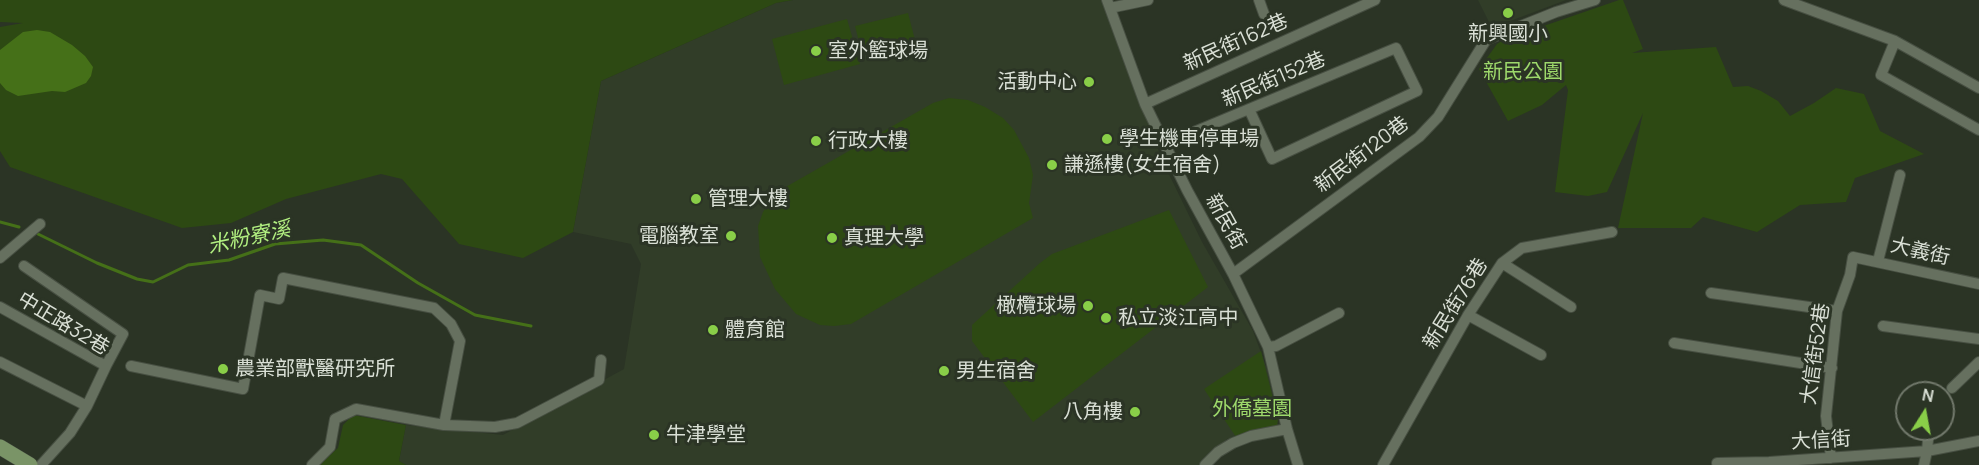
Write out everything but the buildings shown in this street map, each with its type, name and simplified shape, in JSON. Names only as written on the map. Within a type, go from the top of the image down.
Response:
[{"type":"main road","points":[[0,447],[30,465]]},
{"type":"street","points":[[1109,4],[1148,0]]},
{"type":"street","points":[[1259,0],[1264,14]]},
{"type":"street","name":"新民街162巷","points":[[1145,104],[1375,0]]},
{"type":"street","name":"新民街120巷","points":[[1233,274],[1419,137],[1438,117],[1486,40],[1556,12],[1595,0]]},
{"type":"street","points":[[1786,0],[1895,41],[1979,88]]},
{"type":"street","name":"新民街","points":[[1109,4],[1145,104],[1268,347],[1298,465]]},
{"type":"street","points":[[1895,41],[1881,75],[1979,129]]},
{"type":"street","name":"新民街152巷","points":[[1165,144],[1249,109],[1396,48],[1417,91],[1272,159],[1249,109]]},
{"type":"street","points":[[1878,261],[1900,175]]},
{"type":"street","points":[[0,258],[40,224]]},
{"type":"street","name":"新民街76巷","points":[[1383,465],[1468,315],[1502,263],[1522,248],[1612,232]]},
{"type":"street","name":"大義街","points":[[1853,257],[1979,284]]},
{"type":"street","name":"大信街52巷","points":[[1832,458],[1826,416],[1837,311],[1850,275],[1853,257]]},
{"type":"street","points":[[1502,263],[1571,307]]},
{"type":"street","points":[[24,266],[123,334],[106,366]]},
{"type":"street","points":[[131,366],[243,389],[260,296],[279,299],[283,278],[434,308],[451,324],[460,341],[444,425]]},
{"type":"street","points":[[1711,293],[1837,311]]},
{"type":"street","name":"中正路32巷","points":[[0,307],[106,366],[87,406],[70,433],[41,465]]},
{"type":"street","points":[[1268,347],[1276,346],[1339,313]]},
{"type":"street","points":[[1468,315],[1541,354]]},
{"type":"street","points":[[1883,326],[1963,335],[1979,339]]},
{"type":"street","points":[[1674,342],[1832,368]]},
{"type":"street","points":[[312,465],[330,447],[335,419],[356,409],[444,425],[495,427],[517,423],[599,380],[601,360]]},
{"type":"street","points":[[0,362],[87,406]]},
{"type":"street","points":[[1955,385],[1979,362]]},
{"type":"street","points":[[1205,465],[1218,452],[1233,443],[1251,436],[1287,429]]},
{"type":"street","points":[[1924,465],[1928,441]]},
{"type":"street","name":"大信街","points":[[1717,463],[1769,463],[1927,452],[1979,441]]},
{"type":"shaded area","name":"真理大學","points":[[793,0],[1103,0],[1162,160],[1202,242],[1253,331],[1267,369],[1278,418],[1277,427],[1227,439],[1200,465],[406,465],[399,461],[406,425],[503,435],[624,369],[641,264],[631,244],[573,232],[601,81],[776,3]]},
{"type":"shaded area","name":"新興國小","points":[[1478,0],[1566,0],[1497,26],[1490,24]]},
{"type":"shaded area","points":[[37,30],[50,32],[85,56],[93,67],[86,83],[65,92],[52,91],[18,96],[6,90],[0,83],[0,50],[23,32]]},
{"type":"green space","points":[[0,0],[793,0],[776,3],[601,81],[573,232],[523,258],[459,244],[402,179],[381,174],[286,199],[231,223],[182,228],[10,167],[0,151],[0,27],[23,23],[0,22]]},
{"type":"green space","name":"新民公園","points":[[1623,0],[1643,49],[1632,53],[1716,47],[1733,87],[1748,86],[1761,91],[1778,101],[1790,116],[1836,88],[1864,94],[1880,131],[1924,154],[1855,178],[1846,202],[1800,205],[1757,232],[1703,217],[1691,228],[1618,228],[1643,113],[1607,192],[1588,196],[1555,192],[1568,90],[1566,85],[1542,105],[1508,121],[1479,69],[1497,44],[1503,40]]},
{"type":"green space","points":[[908,13],[915,40],[862,54],[855,26]]},
{"type":"green space","name":"室外籃球場","points":[[847,19],[860,64],[784,85],[772,39]]},
{"type":"green space","points":[[949,98],[968,100],[985,107],[1003,118],[1014,130],[1029,158],[1033,175],[1029,203],[1033,218],[851,324],[820,325],[796,314],[775,289],[760,257],[758,226],[772,198],[784,188],[933,103]]},
{"type":"green space","name":"橄欖球場","points":[[1169,210],[1208,287],[1033,422],[972,341],[972,325],[1052,254]]},
{"type":"green space","name":"外僑墓園","points":[[1261,351],[1278,418],[1277,427],[1236,437],[1204,389]]},
{"type":"green space","points":[[353,415],[406,425],[399,461],[406,465],[319,465],[338,448],[343,425]]},
{"type":"waterway","name":"米粉寮溪","points":[[0,222],[19,227]]},
{"type":"waterway","name":"米粉寮溪","points":[[38,234],[97,263],[137,279],[153,282],[188,265],[229,260],[275,244],[323,240],[361,245],[418,283],[475,315],[531,326]]},
{"type":"place","name":"新興國小","points":[[1508,13]]},
{"type":"place","name":"室外籃球場","points":[[816,51]]},
{"type":"place","name":"活動中心","points":[[1089,82]]},
{"type":"place","name":"學生機車停車場","points":[[1107,139]]},
{"type":"place","name":"行政大樓","points":[[816,141]]},
{"type":"place","name":"謙遜樓(女生宿舍)","points":[[1052,165]]},
{"type":"place","name":"管理大樓","points":[[696,199]]},
{"type":"place","name":"電腦教室","points":[[731,236]]},
{"type":"place","name":"真理大學","points":[[832,238]]},
{"type":"place","name":"橄欖球場","points":[[1088,306]]},
{"type":"place","name":"私立淡江高中","points":[[1106,318]]},
{"type":"place","name":"體育館","points":[[713,330]]},
{"type":"place","name":"農業部獸醫研究所","points":[[223,369]]},
{"type":"place","name":"男生宿舍","points":[[944,371]]},
{"type":"place","name":"八角樓","points":[[1135,412]]},
{"type":"place","name":"牛津學堂","points":[[654,435]]}]
